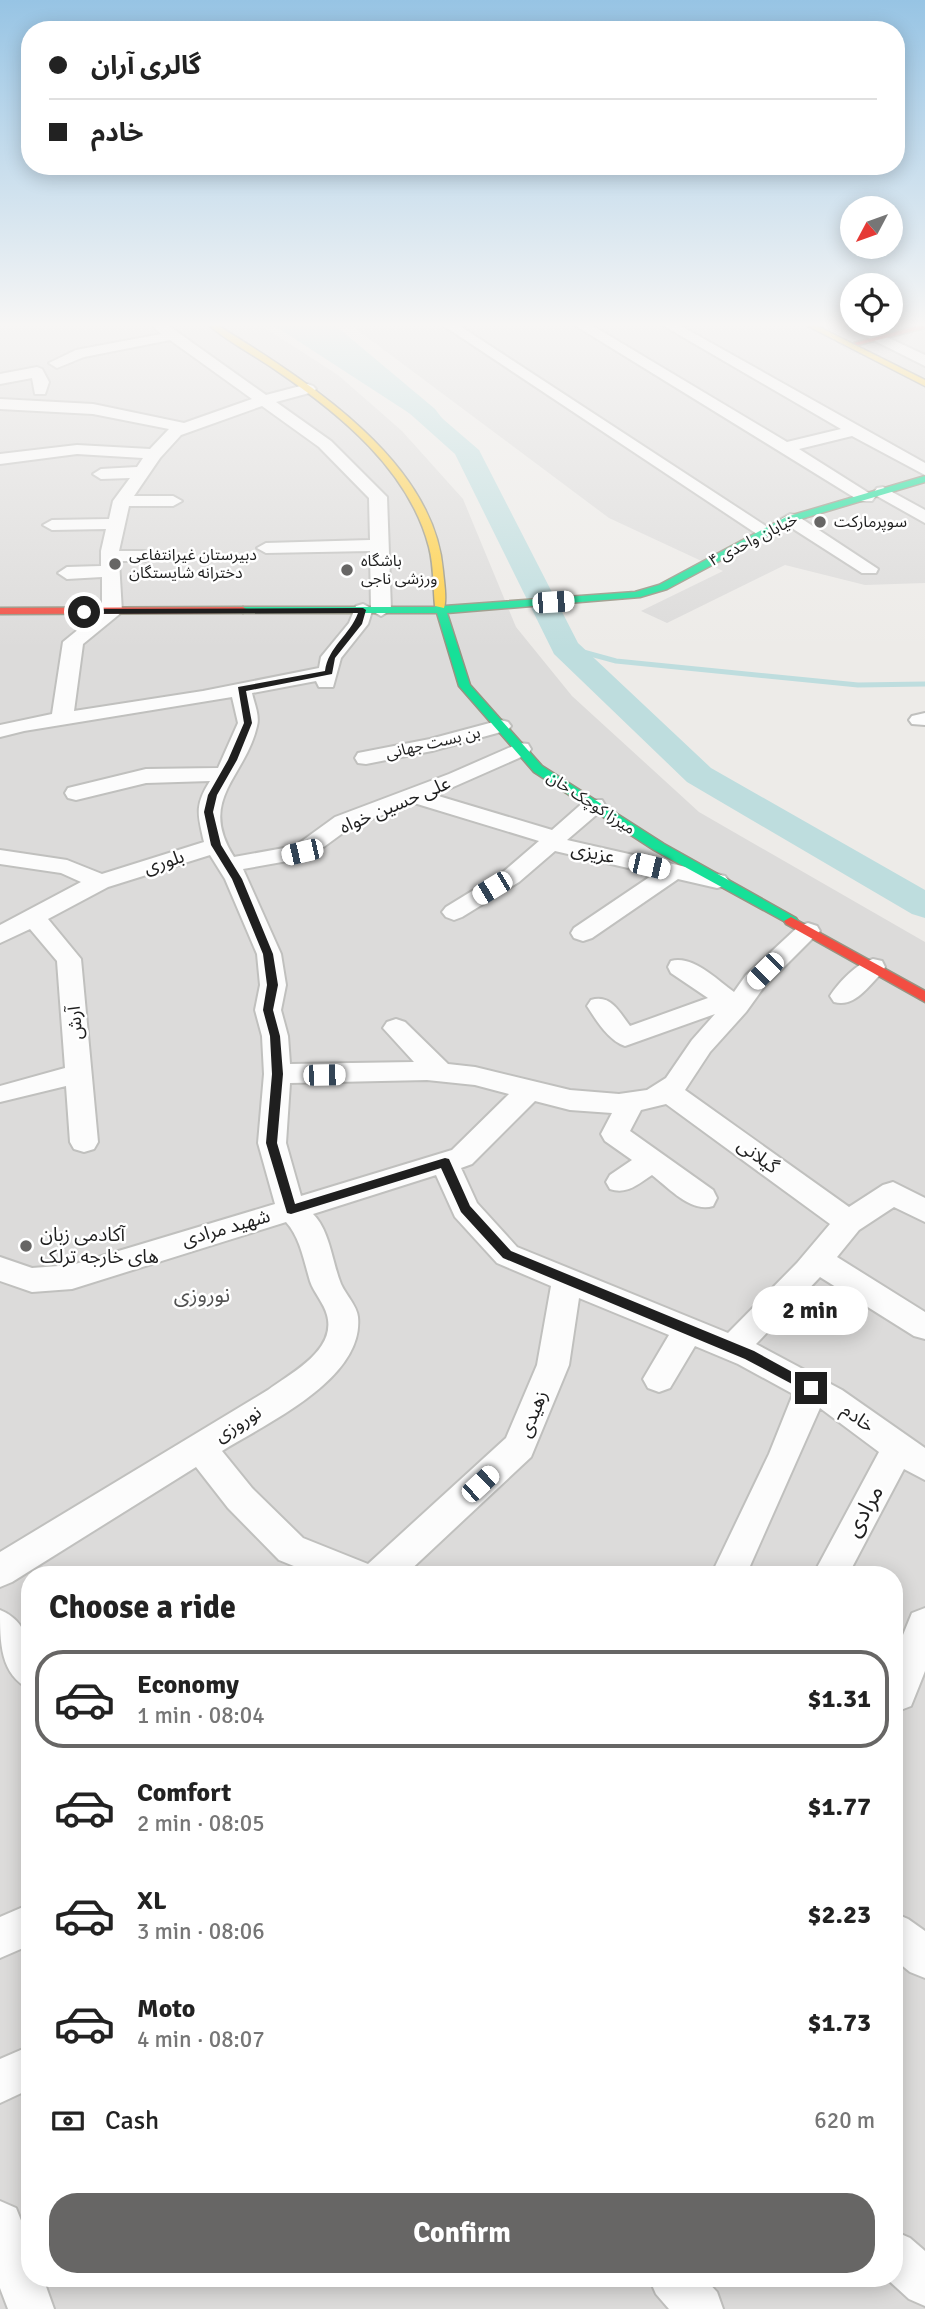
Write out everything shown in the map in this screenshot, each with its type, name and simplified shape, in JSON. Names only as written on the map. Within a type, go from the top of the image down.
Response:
[{"type":"main road","name":"میرزا کوچک خان","points":[[361,434],[405,482],[434,544],[440,610],[465,686],[538,769],[659,847],[925,997]]},
{"type":"main road","name":"خیابان واحدی ۴","points":[[0,611],[440,610],[625,596],[663,587],[790,519],[925,480]]},
{"type":"street","points":[[62,719],[73,642],[112,612],[110,564],[120,511],[142,472],[173,434]]},
{"type":"street","points":[[0,731],[241,689],[328,678],[331,657],[372,610],[379,545],[378,497],[325,444],[311,434]]},
{"type":"street","points":[[616,434],[766,532]]},
{"type":"street","points":[[761,434],[874,495],[925,518]]},
{"type":"street","points":[[784,448],[840,434]]},
{"type":"street","points":[[862,434],[925,470]]},
{"type":"street","points":[[325,444],[363,436]]},
{"type":"street","points":[[0,459],[80,447],[154,455]]},
{"type":"street","points":[[101,474],[142,472]]},
{"type":"street","points":[[52,525],[173,501]]},
{"type":"street","points":[[93,507],[120,511]]},
{"type":"street","points":[[790,519],[869,569]]},
{"type":"street","points":[[266,548],[379,545]]},
{"type":"street","points":[[67,573],[145,556]]},
{"type":"street","points":[[222,855],[208,812],[212,795],[248,723],[241,689]]},
{"type":"street","name":"بن بست جهانی","points":[[366,758],[432,746],[501,726]]},
{"type":"street","name":"علی حسین خواه","points":[[222,855],[302,852],[343,822],[457,779],[520,749]]},
{"type":"street","points":[[76,793],[146,776],[224,774]]},
{"type":"street","name":"عزیزی","points":[[412,795],[552,841],[719,881]]},
{"type":"street","points":[[454,912],[511,877],[594,805]]},
{"type":"street","name":"بلوری","points":[[0,935],[100,882],[222,855]]},
{"type":"street","name":"نوروزی","points":[[0,1572],[319,1371],[341,1343],[342,1315],[327,1287],[307,1226],[291,1209],[272,1143],[277,1074],[275,1036],[268,1010],[272,985],[268,954],[237,879],[222,855]]},
{"type":"street","points":[[0,857],[67,867],[100,882]]},
{"type":"street","points":[[583,933],[674,871]]},
{"type":"street","name":"آرش","points":[[33,917],[69,958],[85,1142]]},
{"type":"street","points":[[277,1074],[441,1073],[475,1076],[570,1100],[619,1104],[654,1099],[675,1085],[733,1003],[808,931]]},
{"type":"street","points":[[680,967],[733,1003]]},
{"type":"street","points":[[843,996],[873,967]]},
{"type":"street","points":[[600,1006],[625,1037],[733,1003]]},
{"type":"street","points":[[396,1028],[441,1073]]},
{"type":"street","points":[[4,1094],[79,1073]]},
{"type":"street","name":"شهید مرادی","points":[[0,1269],[32,1280],[72,1277],[462,1157],[530,1089]]},
{"type":"street","name":"گیلانی","points":[[667,1091],[849,1222]]},
{"type":"street","points":[[632,1102],[615,1134],[704,1198]]},
{"type":"street","points":[[620,1182],[652,1160]]},
{"type":"street","name":"خادم","points":[[445,1162],[466,1209],[507,1255],[733,1348],[831,1399],[912,1457]]},
{"type":"street","points":[[733,1348],[817,1261],[849,1222],[893,1193],[925,1212]]},
{"type":"street","points":[[817,1261],[925,1326]]},
{"type":"street","name":"زهیدی","points":[[391,1566],[519,1447],[553,1365],[567,1279]]},
{"type":"street","points":[[660,1379],[689,1329]]},
{"type":"street","points":[[732,1566],[785,1454],[811,1388]]},
{"type":"street","points":[[200,1448],[240,1498],[291,1549],[334,1566]]},
{"type":"street","name":"مرادی","points":[[836,1566],[912,1457]]},
{"type":"street","points":[[903,1680],[925,1625]]},
{"type":"street","points":[[0,1628],[21,1659]]},
{"type":"street","points":[[0,1938],[21,1928]]},
{"type":"street","points":[[903,1940],[925,1957]]},
{"type":"street","points":[[0,2081],[21,2071]]},
{"type":"street","points":[[0,2224],[21,2282]]},
{"type":"street","points":[[903,2262],[925,2283]]},
{"type":"street","points":[[23,2287],[31,2309]]},
{"type":"street","points":[[680,2287],[700,2309]]},
{"type":"shaded area","points":[[0,434],[404,434],[463,499],[516,627],[572,696],[699,812],[925,942],[925,2309],[0,2309]]},
{"type":"shaded area","points":[[496,434],[925,434],[925,583],[865,585],[785,565],[667,623],[641,611],[723,571],[609,518]]},
{"type":"water","points":[[441,434],[454,434],[466,450]]},
{"type":"waterway","points":[[446,434],[466,450],[565,647],[699,775],[925,906]]},
{"type":"waterway","points":[[565,647],[616,661],[858,685],[925,684]]},
{"type":"traffic: fast","points":[[243,610],[440,610],[636,595],[663,587],[790,519],[925,479]]},
{"type":"traffic: fast","points":[[440,606],[465,686],[538,769],[659,847],[791,921]]},
{"type":"traffic: slow","points":[[361,434],[397,474],[418,507],[435,550],[440,606]]},
{"type":"traffic: jam","points":[[0,611],[243,610]]},
{"type":"traffic: jam","points":[[791,921],[925,997]]},
{"type":"place","name":"سوپرمارکت","points":[[820,522]]},
{"type":"place","name":"دبیرستان غیرانتفاعی دخترانه شایستگان","points":[[115,564]]},
{"type":"place","name":"باشگاه ورزشی ناجی","points":[[347,570]]},
{"type":"place","name":"آکادمی زبان های خارجه ترلک","points":[[26,1246]]},
{"type":"district","name":"نوروزی","points":[[202,1295]]},
{"type":"route","points":[[84,612],[363,610],[358,624],[331,657],[329,672],[241,689],[248,723],[233,760],[212,795],[208,812],[216,845],[237,879],[268,954],[272,985],[268,1010],[275,1036],[277,1074],[272,1143],[291,1209],[445,1162],[466,1209],[507,1255],[749,1355],[811,1388]]}]
